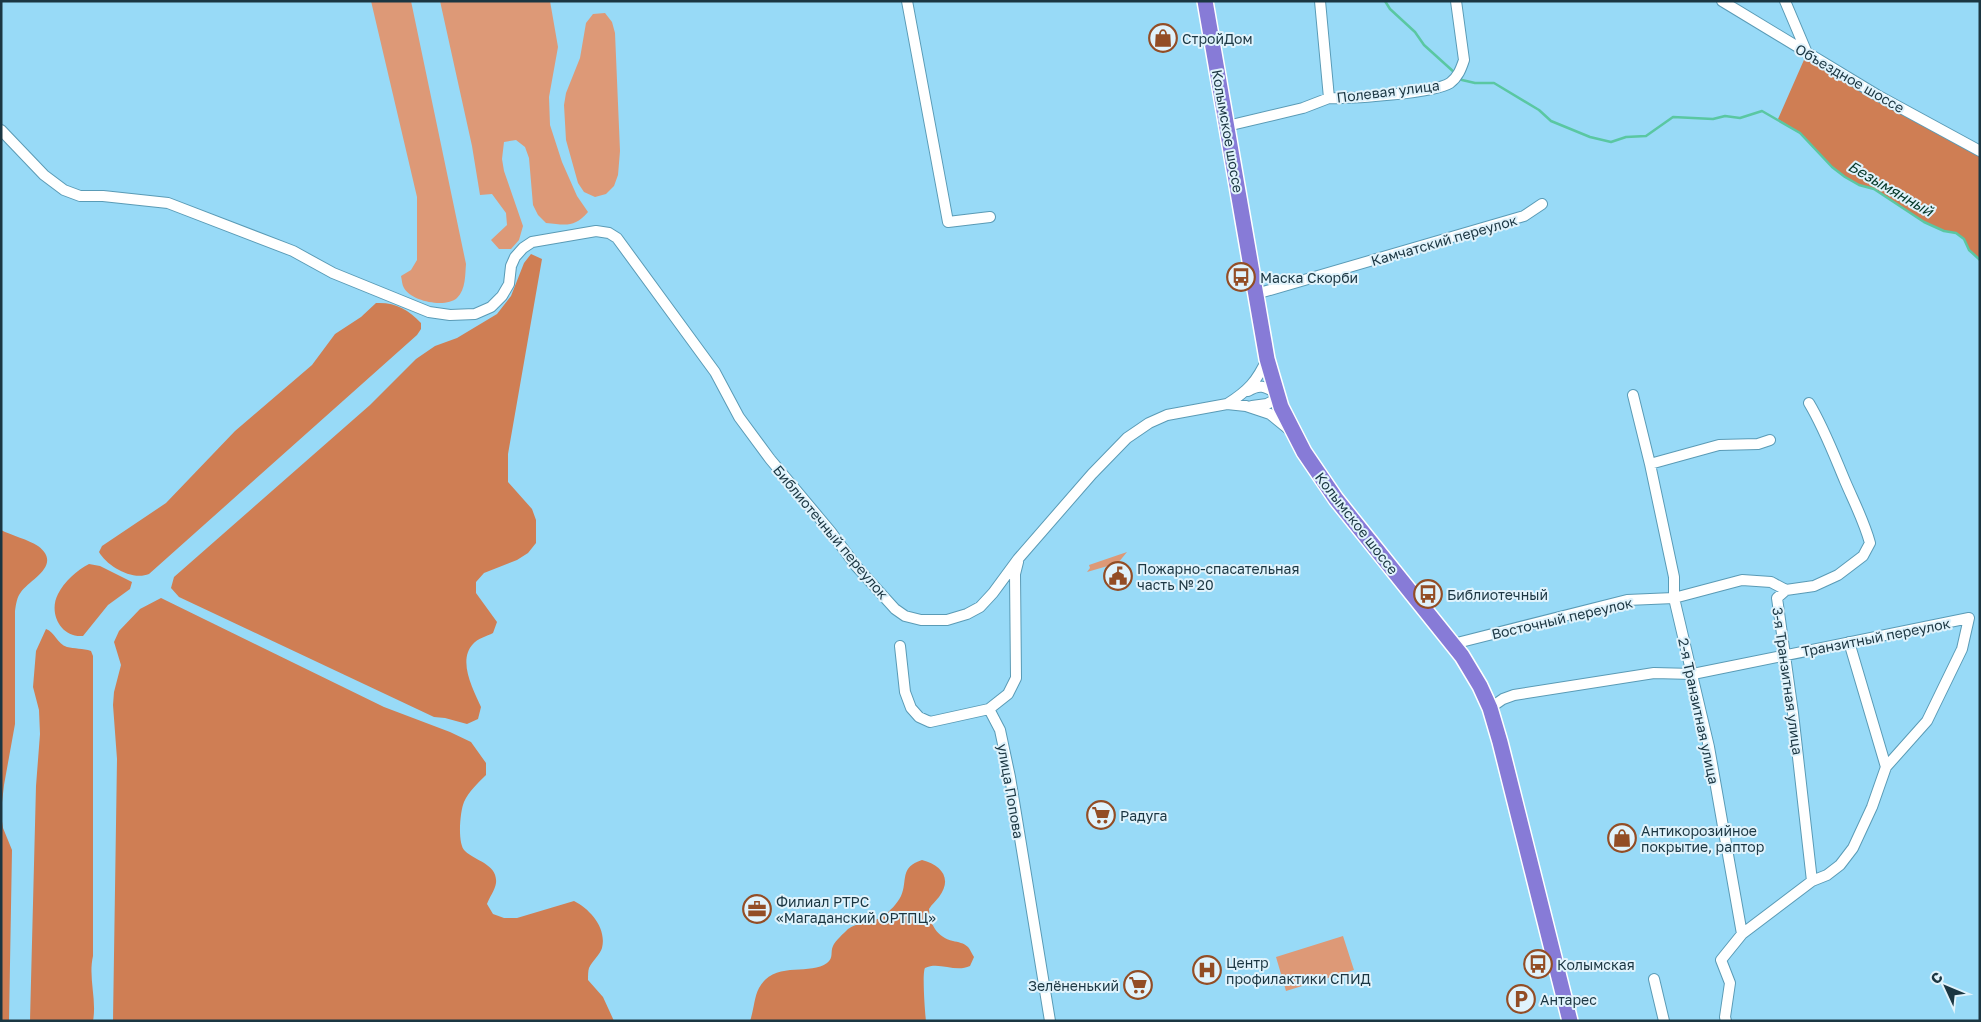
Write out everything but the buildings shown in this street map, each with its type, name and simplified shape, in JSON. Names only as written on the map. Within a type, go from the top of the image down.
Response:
[{"type":"highway","name":"Колымское шоссе","points":[[1205,1],[1267,359],[1277,395],[1294,434],[1313,467],[1336,499],[1453,644],[1475,676],[1490,708],[1505,760],[1570,1021]]},
{"type":"street","points":[[907,1],[948,222],[990,217]]},
{"type":"street","points":[[1227,126],[1303,108],[1329,98],[1320,1]]},
{"type":"street","name":"Полевая улица","points":[[1329,98],[1346,99],[1425,90],[1449,83],[1461,69],[1464,60],[1456,1]]},
{"type":"street","name":"Объездное шоссе","points":[[1722,1],[1877,95],[1980,151]]},
{"type":"street","points":[[1785,1],[1807,53]]},
{"type":"street","name":"Библиотечный переулок","points":[[1,130],[44,175],[64,190],[80,196],[103,196],[168,203],[293,251],[333,273],[429,312],[450,315],[475,314],[491,307],[502,296],[509,284],[510,266],[515,257],[532,242],[596,231],[609,233],[617,238],[714,372],[740,417],[765,452],[831,532],[856,566],[895,609],[905,616],[921,620],[948,620],[967,614],[980,607],[993,593],[1018,559],[1092,474],[1138,429],[1167,416],[1227,404],[1246,406],[1270,414],[1294,434]]},
{"type":"street","name":"Камчатский переулок","points":[[1256,294],[1524,216],[1542,204]]},
{"type":"street","name":"Библиотечный переулок","points":[[1227,404],[1245,392],[1260,375],[1267,359]]},
{"type":"street","points":[[1245,392],[1256,386],[1266,386],[1277,395],[1267,404],[1246,406]]},
{"type":"street","name":"2-я Транзитная улица","points":[[1633,395],[1674,577],[1674,598],[1709,747],[1742,934]]},
{"type":"street","name":"3-я Транзитная улица","points":[[1809,403],[1834,452],[1864,522],[1870,543],[1863,556],[1838,575],[1814,586],[1786,590],[1777,598],[1793,713],[1812,881]]},
{"type":"street","points":[[1650,464],[1719,445],[1758,444],[1770,440]]},
{"type":"street","points":[[900,646],[905,692],[911,708],[919,718],[930,722],[989,710],[1008,694],[1016,678],[1015,574],[1018,559]]},
{"type":"street","name":"Восточный переулок","points":[[1453,644],[1627,600],[1674,598],[1742,580],[1771,582],[1786,590]]},
{"type":"street","name":"Транзитный переулок","points":[[1490,708],[1503,699],[1514,695],[1654,673],[1693,674],[1969,618],[1962,649],[1927,721],[1886,768]]},
{"type":"street","points":[[1726,1021],[1730,982],[1721,960],[1742,934],[1812,881],[1827,875],[1840,865],[1853,848],[1872,807],[1886,768],[1849,642]]},
{"type":"street","name":"улица Попова","points":[[989,710],[1000,730],[1012,789],[1050,1021]]},
{"type":"street","points":[[1654,979],[1664,1021]]},
{"type":"shaded area","points":[[371,1],[411,1],[466,264],[464,282],[460,294],[452,301],[445,303],[429,302],[414,297],[408,293],[403,285],[401,276],[411,270],[417,260],[417,197]]},
{"type":"shaded area","points":[[440,1],[550,1],[558,47],[549,97],[550,125],[562,162],[577,196],[588,212],[578,221],[564,225],[546,223],[538,215],[533,205],[529,158],[525,147],[516,140],[504,142],[502,159],[504,171],[523,226],[519,240],[511,249],[499,249],[491,240],[507,225],[506,213],[492,194],[480,195],[472,146]]},
{"type":"shaded area","points":[[605,13],[612,22],[615,33],[620,151],[618,175],[614,186],[606,194],[595,197],[584,192],[578,183],[566,140],[564,105],[566,93],[580,58],[586,23],[593,14]]},
{"type":"shaded area","points":[[1807,53],[1980,151],[1980,260],[1969,250],[1964,239],[1956,233],[1944,231],[1924,222],[1874,189],[1859,185],[1845,177],[1832,167],[1800,133],[1778,119]]},
{"type":"shaded area","points":[[531,254],[542,259],[508,454],[508,482],[532,509],[536,520],[536,543],[528,553],[517,560],[484,573],[476,582],[476,593],[497,622],[493,633],[473,644],[468,651],[468,676],[481,707],[478,719],[467,724],[434,717],[179,597],[171,588],[174,577],[370,405],[416,359],[435,346],[457,338],[497,314],[511,296],[524,263]]},
{"type":"shaded area","points":[[376,303],[395,305],[411,314],[421,323],[421,329],[417,335],[149,574],[142,576],[128,574],[114,567],[103,557],[99,552],[102,546],[166,503],[235,431],[312,365],[335,334],[361,317]]},
{"type":"shaded area","points":[[1,530],[38,546],[45,553],[47,559],[42,571],[20,594],[15,611],[15,724],[1,811]]},
{"type":"shaded area","points":[[1127,552],[1118,563],[1087,572],[1090,568],[1089,565]]},
{"type":"shaded area","points":[[89,564],[100,566],[132,582],[130,589],[108,605],[83,636],[75,636],[68,633],[58,623],[55,601],[67,581]]},
{"type":"shaded area","points":[[161,598],[384,707],[471,742],[486,763],[486,775],[471,791],[464,802],[460,820],[460,835],[462,847],[465,851],[490,867],[496,877],[495,886],[487,904],[493,914],[504,918],[517,918],[574,901],[586,909],[600,926],[603,941],[601,951],[589,968],[588,980],[603,997],[614,1021],[113,1021],[117,759],[113,705],[114,692],[121,665],[114,642],[119,631],[140,609]]},
{"type":"shaded area","points":[[46,629],[64,645],[70,648],[91,651],[93,656],[93,956],[91,972],[94,1005],[93,1021],[30,1021],[36,786],[40,734],[39,710],[33,687],[36,651]]},
{"type":"shaded area","points":[[1,815],[3,828],[12,850],[9,1021],[1,1021]]},
{"type":"shaded area","points":[[922,860],[935,865],[945,878],[943,890],[929,909],[935,930],[943,937],[966,946],[974,957],[970,966],[964,968],[930,966],[925,968],[926,1021],[750,1021],[757,992],[766,979],[783,971],[820,967],[827,963],[831,957],[834,944],[848,929],[852,926],[879,919],[893,907],[901,896],[910,866]]},
{"type":"shaded area","points":[[1343,936],[1354,970],[1286,991],[1276,957]]},
{"type":"waterway","name":"Безымянный","points":[[1385,1],[1390,9],[1415,32],[1424,45],[1455,73]]},
{"type":"waterway","name":"Безымянный","points":[[1462,80],[1475,83],[1494,83],[1539,110],[1551,121],[1590,137],[1611,142],[1626,137],[1646,136],[1673,117],[1713,119],[1725,116],[1740,118],[1762,111],[1800,133],[1832,167],[1845,177],[1859,185],[1874,189],[1924,222],[1944,231],[1956,233],[1964,239],[1969,250],[1980,260]]},
{"type":"place","name":"СтройДом","points":[[1163,38]]},
{"type":"place","name":"Маска Скорби","points":[[1241,277]]},
{"type":"place","name":"Пожарно-спасательная часть № 20","points":[[1118,576]]},
{"type":"place","name":"Библиотечный","points":[[1428,594]]},
{"type":"place","name":"Радуга","points":[[1101,815]]},
{"type":"place","name":"Антикорозийное покрытие, раптор","points":[[1622,838]]},
{"type":"place","name":"Филиал РТРС «Магаданский ОРТПЦ»","points":[[757,909]]},
{"type":"place","name":"Колымская","points":[[1538,964]]},
{"type":"place","name":"Центр профилактики СПИД","points":[[1207,970]]},
{"type":"place","name":"Зелёненький","points":[[1138,985]]},
{"type":"place","name":"Антарес","points":[[1521,999]]}]
